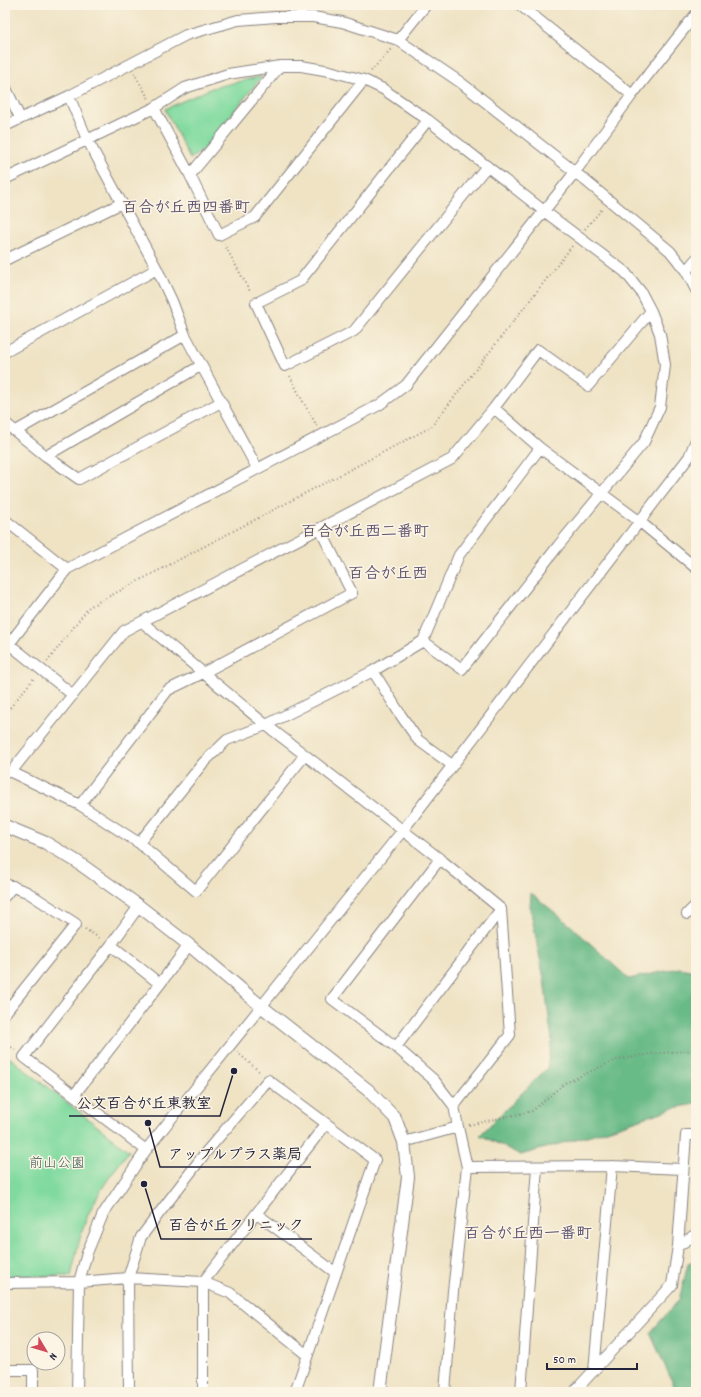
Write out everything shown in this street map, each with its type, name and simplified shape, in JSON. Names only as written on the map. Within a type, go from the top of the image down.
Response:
[{"type":"street","points":[[398,40],[426,5]]},
{"type":"street","points":[[520,5],[632,95]]},
{"type":"street","points":[[73,695],[9,644],[67,569],[378,405],[406,385],[575,172],[632,95],[696,14]]},
{"type":"street","points":[[5,126],[68,96],[186,35],[238,20],[276,17],[313,17],[342,22],[398,40],[460,82],[575,172],[670,251],[686,271],[696,290]]},
{"type":"street","points":[[190,175],[280,66]]},
{"type":"street","points":[[5,179],[154,108],[185,88],[228,74],[280,66],[301,66],[364,80],[383,89],[428,120],[625,272],[642,292],[651,311],[660,334],[665,364],[660,407],[644,442],[558,546],[462,669],[423,641]]},
{"type":"street","points":[[154,108],[190,175],[219,235],[255,217],[364,80]]},
{"type":"street","points":[[5,86],[20,118]]},
{"type":"street","points":[[68,96],[87,139],[157,269],[172,301],[185,336],[258,468]]},
{"type":"street","points":[[428,120],[300,281],[256,303],[286,366],[354,331],[487,166]]},
{"type":"street","points":[[5,260],[122,203]]},
{"type":"street","points":[[686,271],[696,259]]},
{"type":"street","points":[[5,352],[157,269]]},
{"type":"street","points":[[305,755],[196,891],[139,843],[80,806],[11,772],[124,631],[452,460],[538,350],[588,386],[651,311]]},
{"type":"street","points":[[16,431],[185,336]]},
{"type":"street","points":[[46,456],[202,365]]},
{"type":"street","points":[[5,423],[46,456],[79,479],[221,402]]},
{"type":"street","points":[[494,408],[540,448],[639,521],[696,568]]},
{"type":"street","points":[[77,1392],[79,1282],[87,1253],[103,1214],[146,1150],[234,1048],[262,1006],[403,830],[689,457],[696,440]]},
{"type":"street","points":[[139,843],[203,763],[227,740],[266,725],[373,671],[423,641],[459,555],[540,448]]},
{"type":"street","points":[[7,525],[67,569]]},
{"type":"street","points":[[80,806],[168,690],[203,673],[352,593],[320,529]]},
{"type":"street","points":[[142,622],[266,725],[403,830],[501,909],[510,1035],[454,1106]]},
{"type":"street","points":[[373,671],[418,740],[452,765]]},
{"type":"street","points":[[5,826],[46,843],[139,906],[368,1090],[395,1118],[404,1142],[408,1177],[380,1392]]},
{"type":"street","points":[[440,859],[332,999],[396,1047],[434,1080],[454,1106],[467,1167],[453,1291],[445,1392]]},
{"type":"street","points":[[5,896],[9,885],[27,892],[76,924],[5,1013]]},
{"type":"street","points":[[687,914],[696,905]]},
{"type":"street","points":[[139,906],[24,1057],[75,1094],[146,1150]]},
{"type":"street","points":[[396,1047],[501,909]]},
{"type":"street","points":[[110,945],[160,984]]},
{"type":"street","points":[[75,1094],[160,984],[188,945]]},
{"type":"street","points":[[129,1392],[128,1278],[141,1238],[206,1152],[267,1078],[375,1160],[295,1392]]},
{"type":"street","points":[[203,1392],[203,1282],[326,1124]]},
{"type":"street","points":[[404,1142],[458,1127]]},
{"type":"street","points":[[574,1392],[672,1285],[678,1246],[686,1135],[696,1135]]},
{"type":"street","points":[[467,1167],[612,1166],[683,1169]]},
{"type":"street","points":[[594,1370],[612,1166]]},
{"type":"street","points":[[521,1392],[537,1167]]},
{"type":"street","points":[[257,1214],[336,1273]]},
{"type":"street","points":[[678,1246],[696,1234]]},
{"type":"street","points":[[5,1283],[79,1282],[128,1278],[203,1282],[230,1292],[307,1355]]},
{"type":"street","points":[[5,1370],[33,1370],[32,1392]]},
{"type":"path","points":[[364,80],[398,40]]},
{"type":"path","points":[[129,64],[154,108]]},
{"type":"path","points":[[5,714],[89,607],[431,426],[609,200]]},
{"type":"path","points":[[219,235],[256,303]]},
{"type":"path","points":[[286,366],[302,400],[322,434]]},
{"type":"path","points":[[76,924],[110,945]]},
{"type":"path","points":[[234,1048],[267,1078]]},
{"type":"path","points":[[458,1127],[532,1111],[565,1083],[616,1060],[649,1054],[696,1050]]},
{"type":"green space","points":[[262,76],[205,148],[190,159],[165,109],[212,88]]},
{"type":"green space","points":[[531,893],[570,925],[629,979],[679,968],[696,971],[696,1104],[674,1108],[604,1131],[521,1155],[480,1135],[547,1068],[552,1041],[544,979],[530,907]]},
{"type":"green space","name":"前山公園","points":[[5,1054],[129,1151],[105,1184],[89,1213],[80,1239],[71,1276],[5,1276]]},
{"type":"green space","points":[[696,1258],[696,1392],[677,1392],[650,1333],[679,1300],[688,1264]]},
{"type":"place","name":"公文百合が丘東教室","points":[[234,1071]]},
{"type":"place","name":"アップルプラス薬局","points":[[148,1123]]},
{"type":"place","name":"百合が丘クリニック","points":[[144,1184]]},
{"type":"district","name":"百合が丘西四番町","points":[[186,206]]},
{"type":"district","name":"百合が丘西二番町","points":[[365,530]]},
{"type":"district","name":"百合が丘西","points":[[388,572]]},
{"type":"district","name":"百合が丘西一番町","points":[[528,1232]]}]
